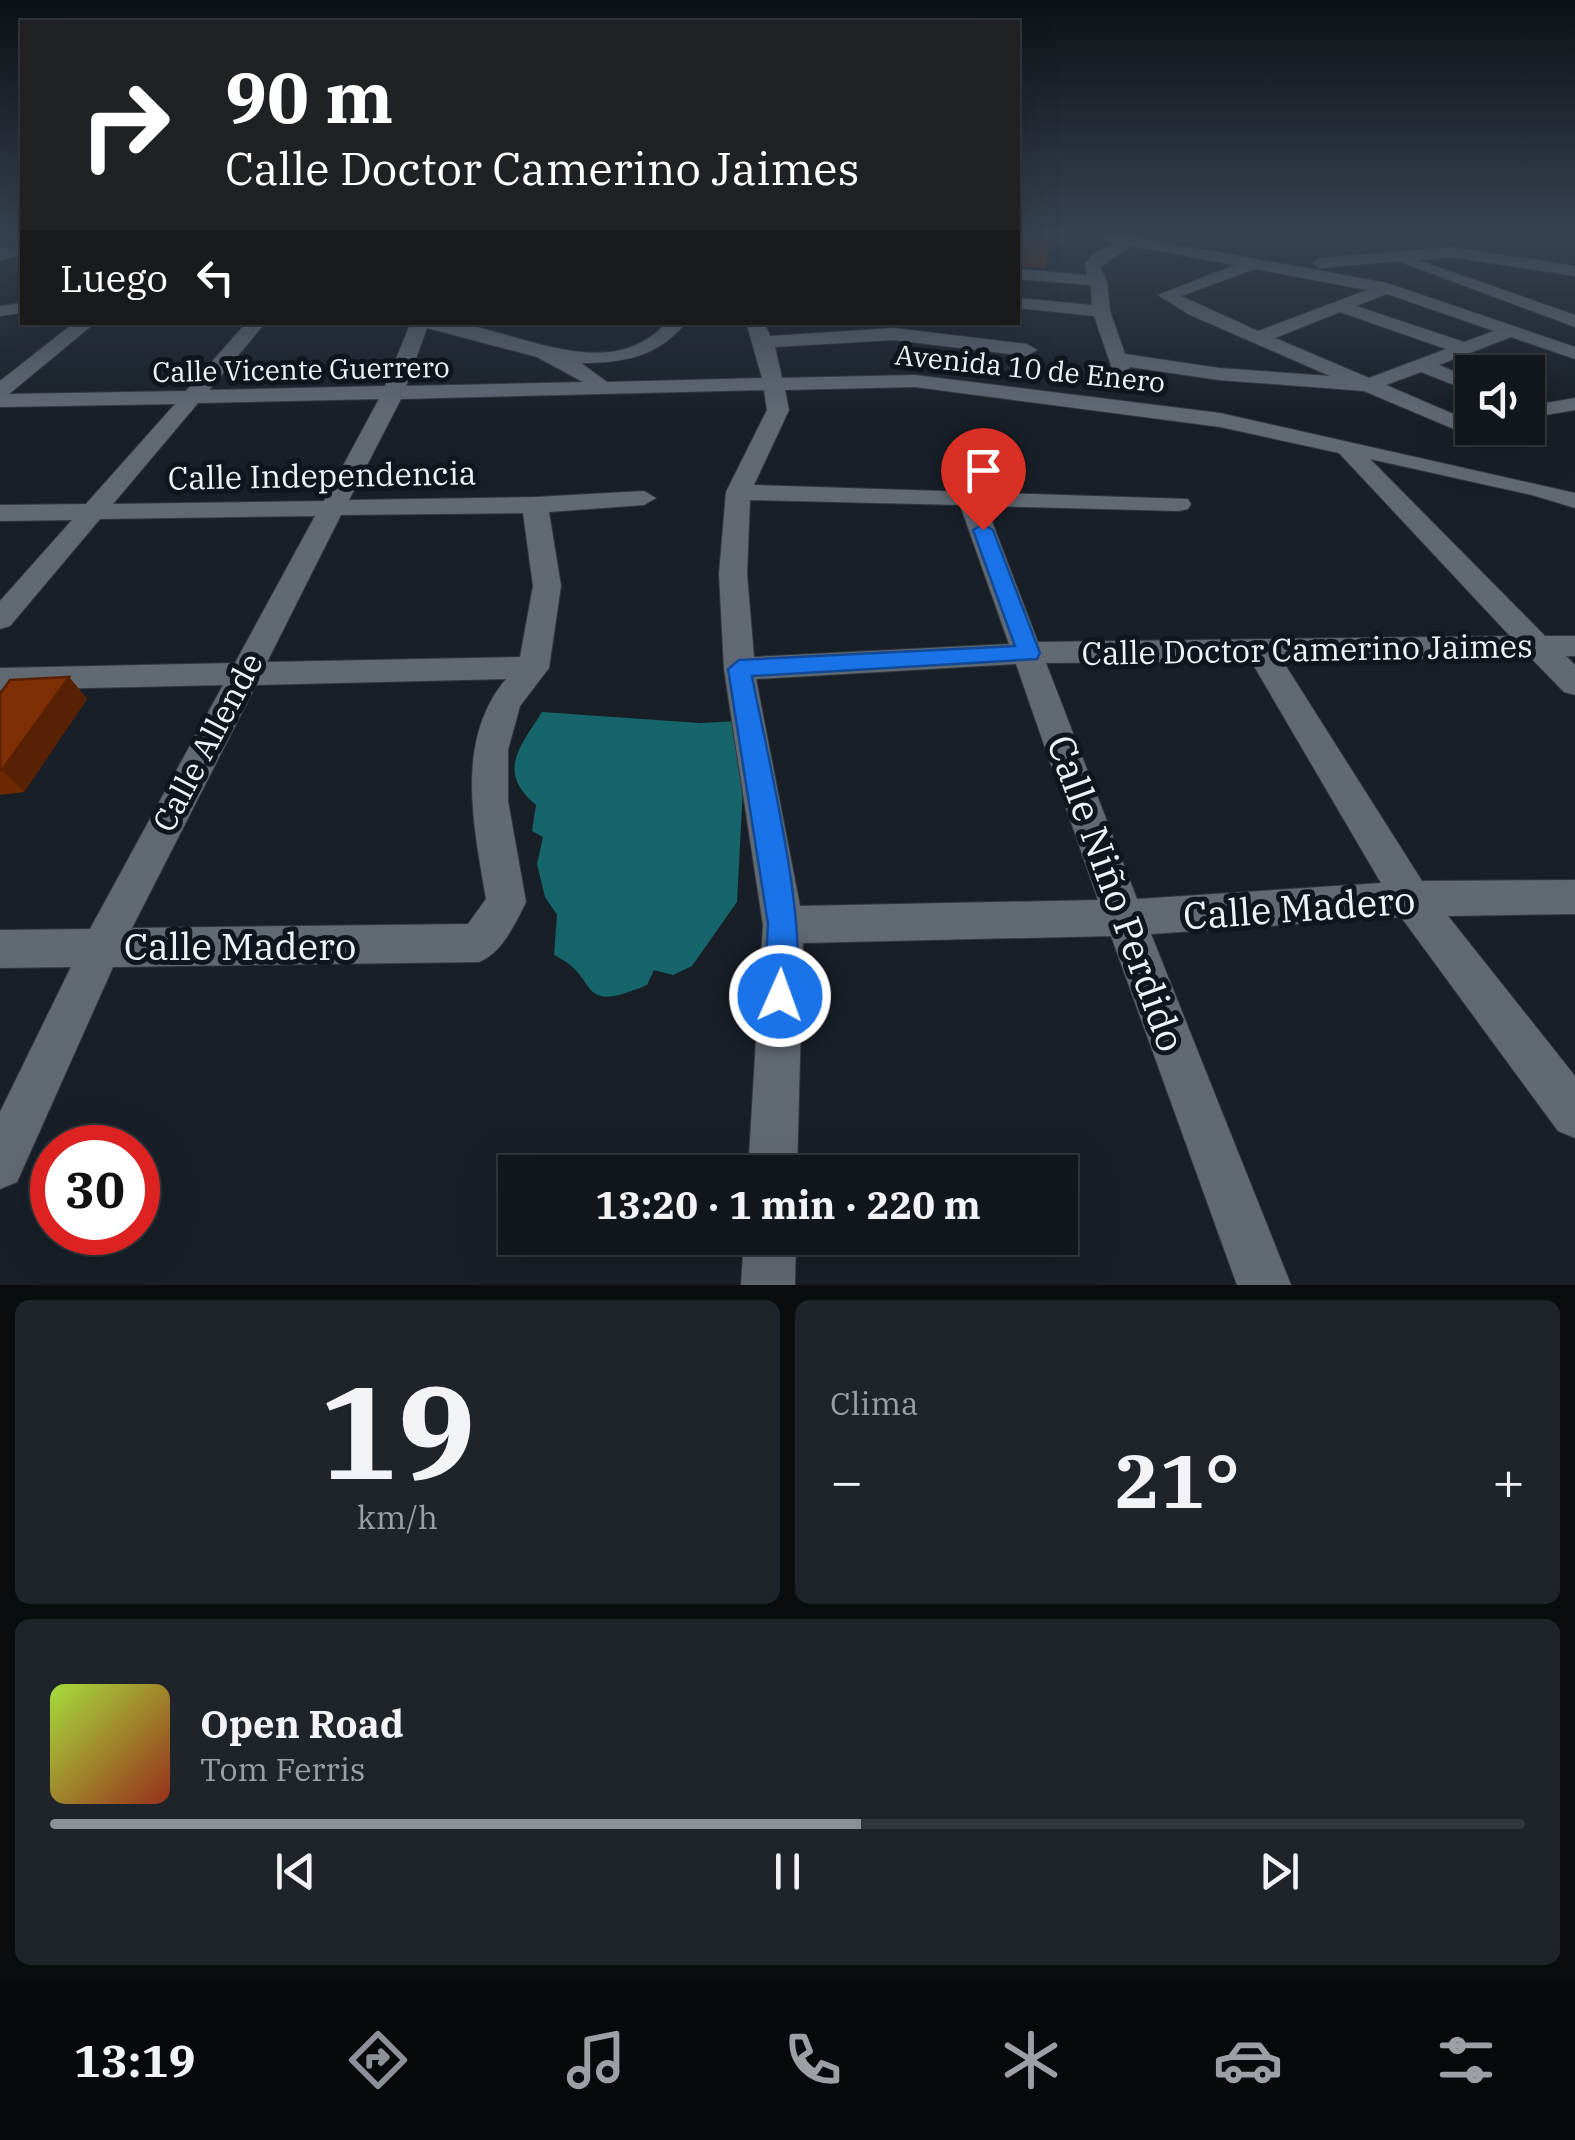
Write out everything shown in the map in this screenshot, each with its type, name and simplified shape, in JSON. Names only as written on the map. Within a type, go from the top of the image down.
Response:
[{"type":"street","points":[[1100,294],[1101,311],[1119,364],[1221,348],[1257,338],[1371,294]]},
{"type":"street","points":[[1170,294],[1167,295],[1221,348],[1368,385],[1511,330]]},
{"type":"street","points":[[1405,294],[1575,353]]},
{"type":"street","points":[[1499,294],[1575,321]]},
{"type":"street","points":[[1020,303],[1101,311]]},
{"type":"street","points":[[1339,306],[1463,348]]},
{"type":"street","points":[[0,390],[82,325]]},
{"type":"street","points":[[0,619],[254,325]]},
{"type":"street","name":"Calle Allende","points":[[0,1165],[102,946],[392,395],[421,325]]},
{"type":"street","points":[[434,325],[558,357],[586,370],[604,390]]},
{"type":"street","points":[[558,357],[614,356],[645,350],[662,341],[675,325]]},
{"type":"street","points":[[773,1155],[783,924],[739,669],[733,574],[738,492],[778,410],[760,332],[938,330],[1026,350]]},
{"type":"street","points":[[1257,338],[1455,418]]},
{"type":"street","points":[[1421,364],[1455,379]]},
{"type":"street","name":"Avenida 10 de Enero","points":[[604,390],[895,380],[943,383],[1220,420],[1538,488],[1575,500]]},
{"type":"street","name":"Calle Vicente Guerrero","points":[[0,402],[604,390]]},
{"type":"street","points":[[1545,408],[1575,404]]},
{"type":"street","points":[[1346,447],[1403,511],[1575,684]]},
{"type":"street","points":[[738,492],[1179,504]]},
{"type":"street","name":"Calle Independencia","points":[[0,513],[535,505],[644,498]]},
{"type":"street","name":"Calle Niño Perdido","points":[[971,500],[1264,1285]]},
{"type":"street","points":[[0,680],[534,668],[547,586],[535,505]]},
{"type":"street","name":"Calle Doctor Camerino Jaimes","points":[[739,669],[1029,653],[1575,646]]},
{"type":"street","points":[[1261,651],[1411,899],[1575,1114]]},
{"type":"street","name":"Calle Madero","points":[[0,949],[479,943],[506,902],[491,798],[491,738],[506,702],[534,668]]},
{"type":"street","name":"Calle Madero","points":[[783,924],[1124,918],[1411,899],[1575,897]]},
{"type":"street","points":[[768,1285],[769,1255]]},
{"type":"water","points":[[542,712],[700,723],[740,721],[744,769],[737,902],[692,966],[673,975],[654,970],[647,985],[608,997],[591,990],[569,964],[554,955],[557,915],[545,897],[537,864],[543,837],[532,831],[536,805],[524,793],[515,770],[520,748]]},
{"type":"building","points":[[69,677],[0,770],[0,694],[10,680]]},
{"type":"route","points":[[780,996],[783,924],[739,669],[1029,653],[983,530]]}]
